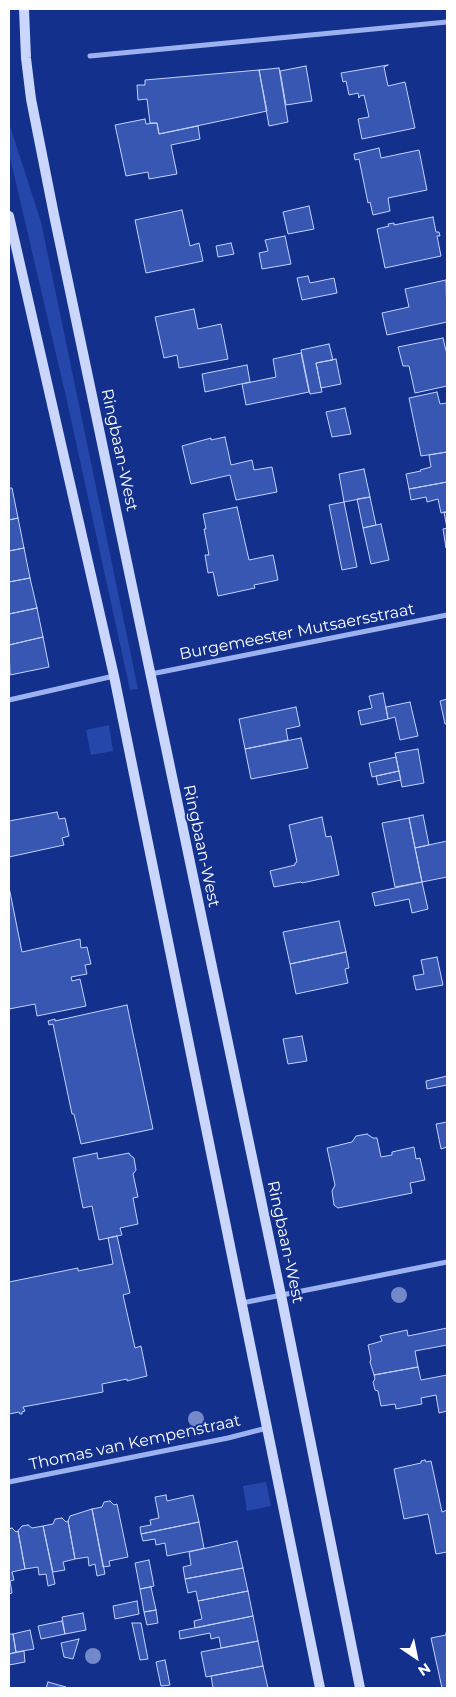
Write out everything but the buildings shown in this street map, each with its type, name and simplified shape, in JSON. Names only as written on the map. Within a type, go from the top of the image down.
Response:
[{"type":"main road","name":"Ringbaan-West","points":[[24,9],[26,58],[31,99],[281,1295],[360,1688]]},
{"type":"main road","points":[[9,216],[114,676],[320,1688]]},
{"type":"street","points":[[90,56],[447,22]]},
{"type":"street","name":"Burgemeester Mutsaersstraat","points":[[151,674],[447,615]]},
{"type":"street","points":[[9,700],[114,676]]},
{"type":"street","points":[[241,1303],[447,1262]]},
{"type":"street","name":"Thomas van Kempenstraat","points":[[9,1482],[228,1438],[267,1428]]},
{"type":"shaded area","points":[[9,123],[41,222],[138,689],[130,690],[67,401],[9,153]]},
{"type":"shaded area","points":[[109,725],[113,751],[91,755],[86,730]]},
{"type":"shaded area","points":[[266,1482],[271,1506],[247,1511],[243,1486]]}]
